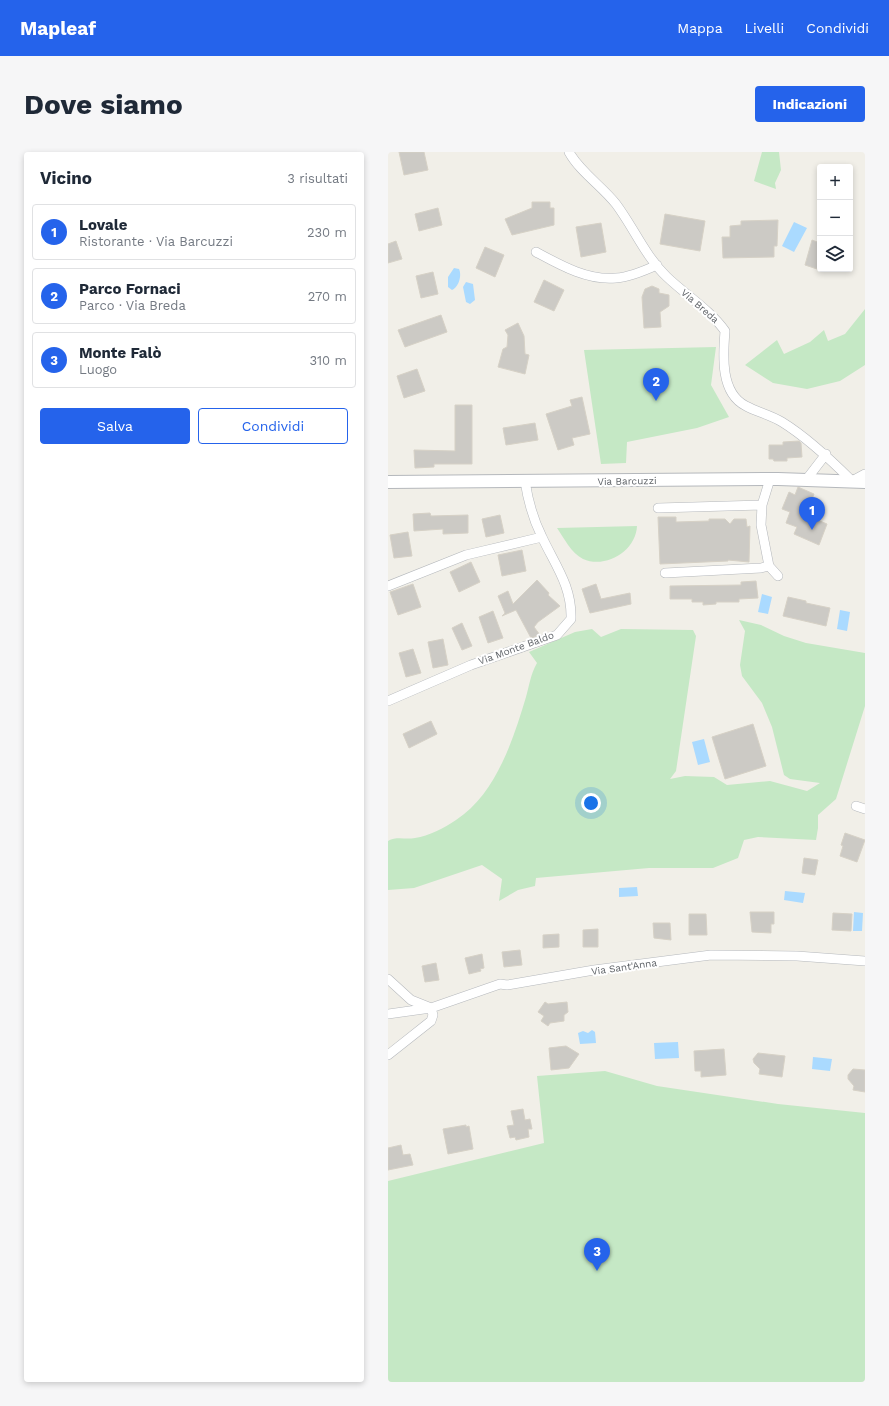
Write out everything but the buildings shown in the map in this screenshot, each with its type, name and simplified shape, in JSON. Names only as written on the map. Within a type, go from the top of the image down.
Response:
[{"type":"street","name":"Via Breda","points":[[569,152],[582,169],[598,184],[616,205],[645,250],[666,276],[718,320],[725,331],[723,350],[724,373],[730,389],[739,402],[782,421],[826,454],[852,481]]},
{"type":"street","points":[[536,252],[577,272],[605,278],[630,276],[657,265]]},
{"type":"street","points":[[806,480],[826,454]]},
{"type":"street","points":[[852,481],[865,474]]},
{"type":"street","points":[[770,479],[762,505],[761,525],[769,566],[778,576]]},
{"type":"street","name":"Via Barcuzzi","points":[[388,482],[770,479],[865,482]]},
{"type":"street","name":"Via Monte Baldo","points":[[388,701],[471,665],[557,635],[571,619],[572,606],[564,578],[542,537],[529,504],[525,481]]},
{"type":"street","points":[[658,508],[762,505]]},
{"type":"street","points":[[388,586],[466,555],[542,537]]},
{"type":"street","points":[[665,573],[754,569],[769,566]]},
{"type":"street","points":[[856,806],[865,809]]},
{"type":"street","name":"Via Sant'Anna","points":[[388,1014],[431,1008],[500,984],[507,985],[594,970],[711,955],[797,956],[865,961]]},
{"type":"street","points":[[388,979],[411,1000],[431,1008],[433,1015],[431,1021],[388,1055]]},
{"type":"green space","points":[[762,152],[779,152],[781,170],[775,183],[776,189],[754,181]]},
{"type":"green space","points":[[865,309],[865,365],[840,381],[807,389],[773,383],[745,365],[777,340],[784,354],[810,342],[824,330],[828,341],[845,334]]},
{"type":"green space","points":[[716,347],[711,385],[729,417],[697,428],[627,442],[626,463],[601,464],[584,350]]},
{"type":"green space","points":[[637,526],[635,535],[626,550],[610,560],[601,562],[583,559],[575,553],[557,528]]},
{"type":"green space","points":[[739,620],[761,625],[784,636],[806,643],[865,653],[865,706],[836,799],[818,815],[816,840],[758,837],[744,840],[738,858],[713,868],[649,868],[536,878],[535,886],[518,890],[499,901],[502,879],[482,865],[414,888],[388,890],[388,841],[420,837],[436,831],[456,820],[470,809],[482,796],[501,765],[509,748],[521,714],[531,676],[537,663],[529,652],[575,632],[592,629],[601,637],[621,629],[693,630],[696,636],[676,771],[670,779],[685,776],[714,777],[727,785],[770,781],[807,791],[820,783],[790,779],[784,775],[772,727],[762,703],[742,676],[740,665],[745,631]]},
{"type":"green space","points":[[605,1071],[657,1086],[778,1104],[865,1113],[865,1382],[388,1382],[388,1181],[544,1143],[537,1076]]},
{"type":"water","points":[[794,222],[807,228],[794,252],[782,246]]},
{"type":"water","points":[[454,268],[459,269],[460,277],[458,284],[452,290],[448,287],[448,277]]},
{"type":"water","points":[[466,282],[473,284],[475,300],[470,304],[466,302],[463,287]]},
{"type":"water","points":[[762,594],[772,597],[768,614],[758,612]]},
{"type":"water","points":[[840,610],[850,612],[847,631],[837,629]]},
{"type":"water","points":[[704,739],[710,762],[698,765],[692,742]]},
{"type":"water","points":[[637,887],[638,896],[619,897],[619,888]]},
{"type":"water","points":[[785,891],[805,893],[803,903],[784,900]]},
{"type":"water","points":[[854,912],[863,913],[862,931],[853,931]]},
{"type":"water","points":[[592,1030],[595,1032],[596,1043],[580,1044],[578,1033],[583,1031],[588,1033]]},
{"type":"water","points":[[678,1042],[679,1058],[655,1059],[654,1043]]},
{"type":"water","points":[[813,1057],[832,1059],[830,1071],[812,1069]]},
{"type":"place","name":"Parco Fornaci","points":[[656,401]]},
{"type":"place","name":"Lovale","points":[[812,530]]},
{"type":"place","name":"Monte Falò","points":[[597,1271]]}]
